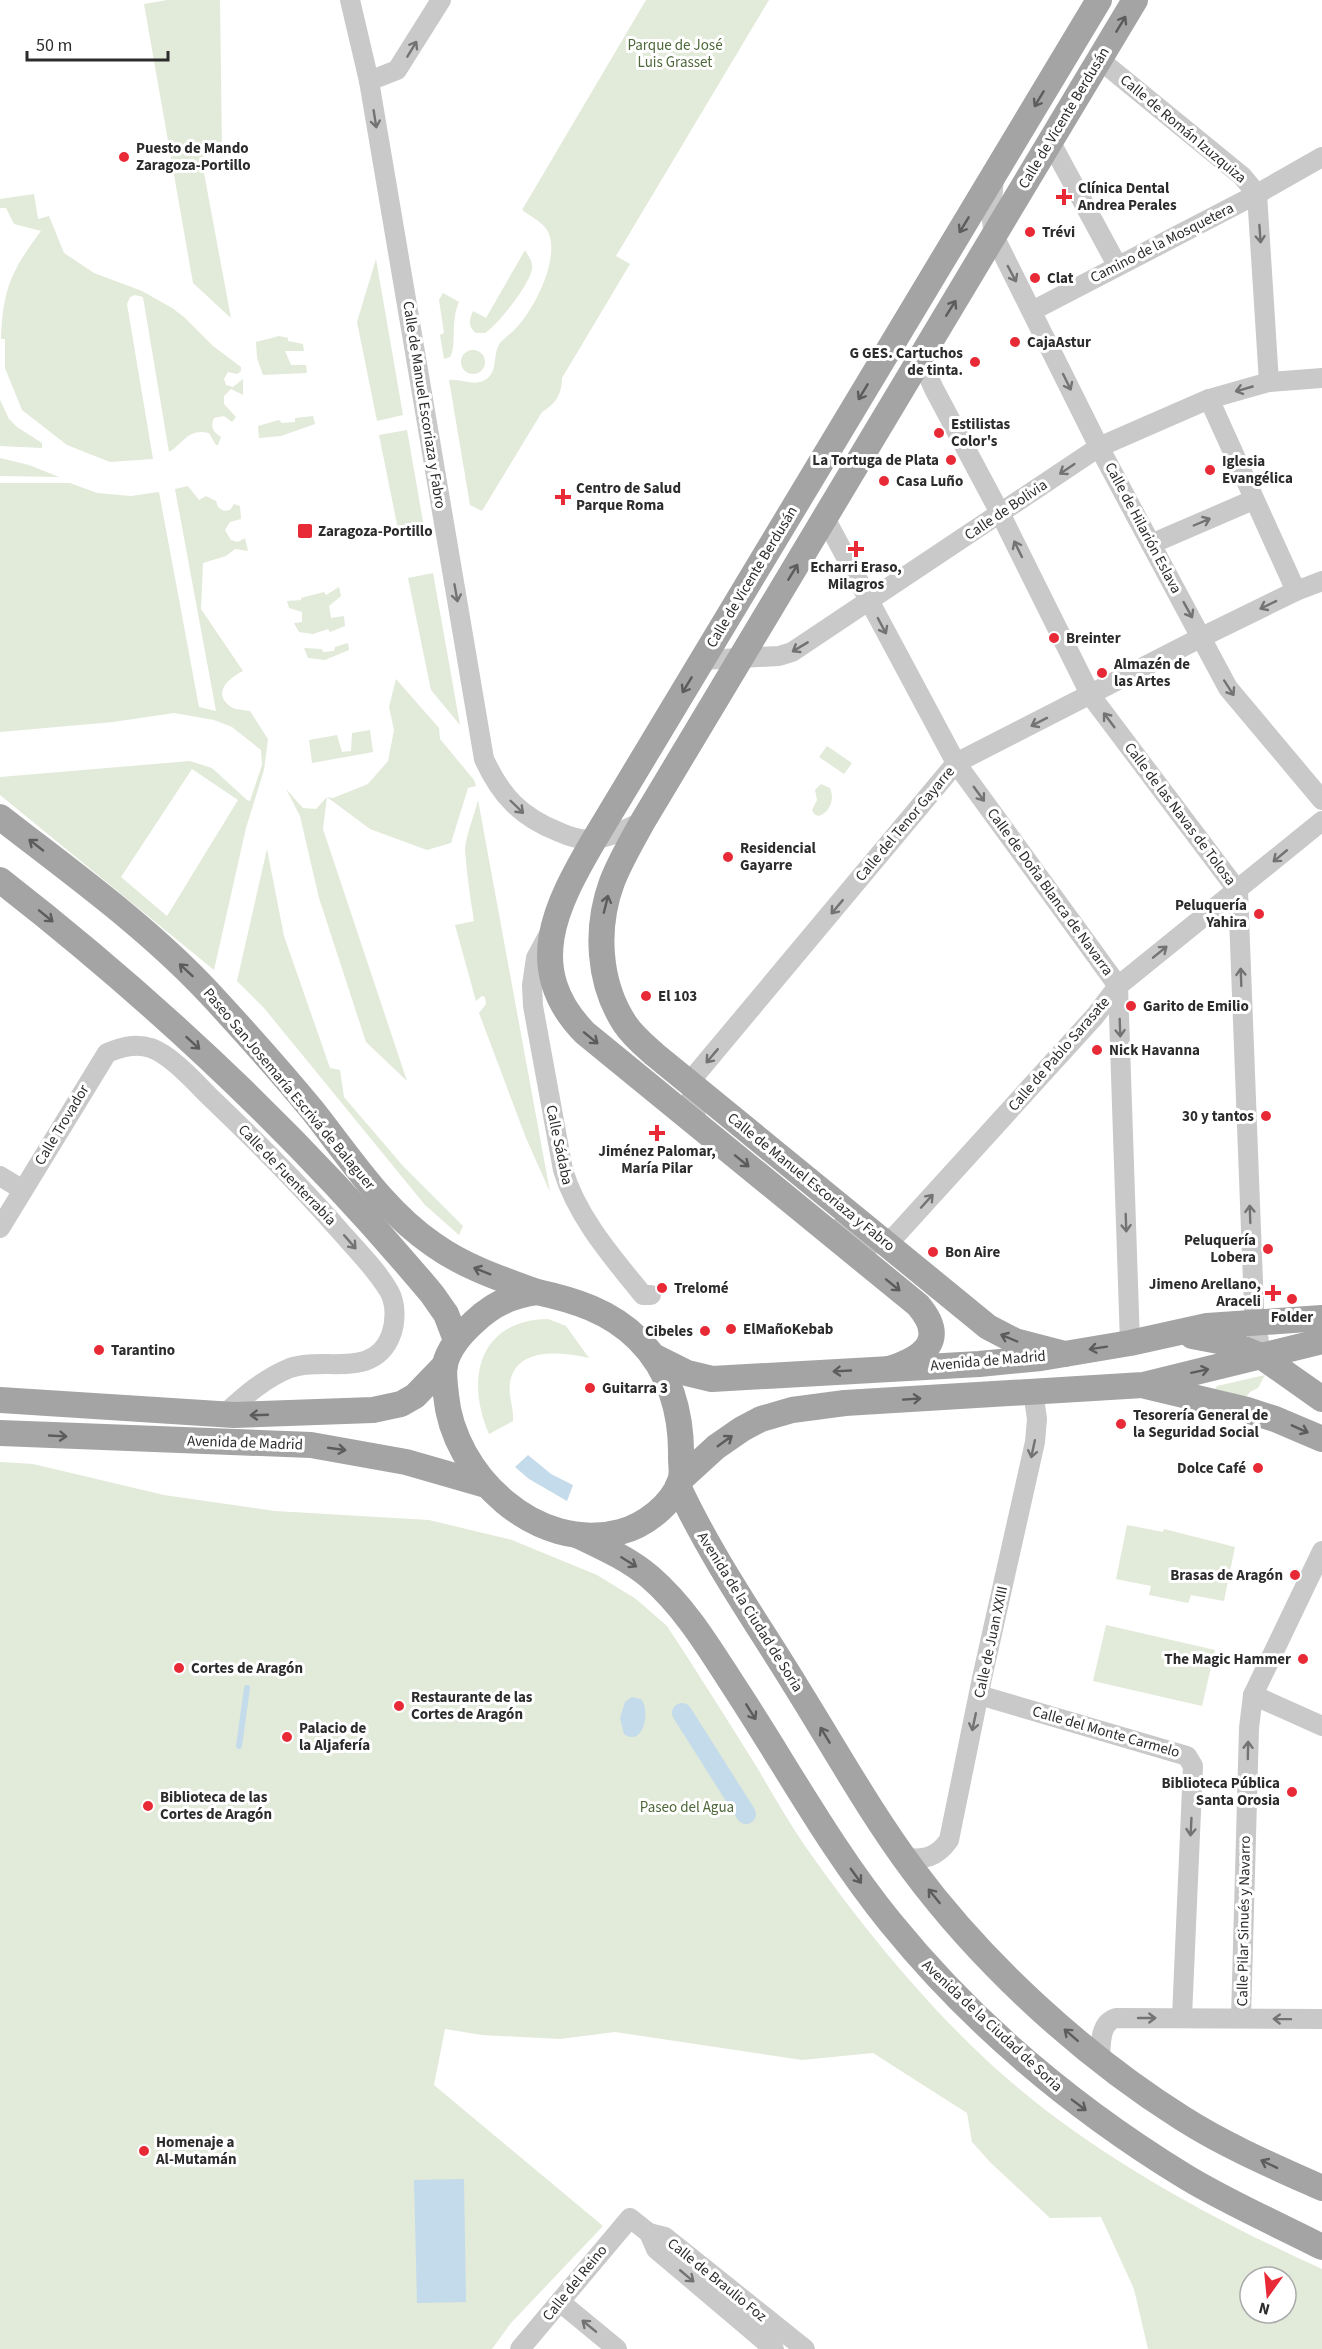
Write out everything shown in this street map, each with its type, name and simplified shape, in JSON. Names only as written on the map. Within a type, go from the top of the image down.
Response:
[{"type":"main road","name":"Calle de Vicente Berdusán","points":[[556,992],[549,964],[552,928],[567,889],[594,840],[1099,0]]},
{"type":"main road","name":"Calle de Vicente Berdusán","points":[[602,962],[601,938],[604,909],[612,882],[643,820],[1135,0]]},
{"type":"main road","name":"Paseo San Josemaría Escrivá de Balaguer","points":[[0,817],[97,893],[197,980],[311,1110],[373,1188],[411,1228],[470,1267],[537,1292],[595,1309],[615,1320],[637,1337],[655,1357]]},
{"type":"main road","name":"Paseo San Josemaría Escrivá de Balaguer","points":[[0,880],[131,986],[222,1069],[301,1148],[432,1294],[446,1314],[456,1340]]},
{"type":"main road","name":"Calle de Manuel Escoriaza y Fabro","points":[[602,962],[608,986],[626,1024],[654,1054],[968,1311],[1002,1335],[1015,1341],[1065,1354]]},
{"type":"main road","name":"Calle de Manuel Escoriaza y Fabro","points":[[556,992],[570,1018],[585,1033],[918,1305],[927,1316],[931,1328],[931,1340],[916,1359],[890,1368]]},
{"type":"main road","points":[[537,1292],[501,1301],[485,1311],[456,1340],[445,1365],[447,1406],[455,1437],[463,1453],[486,1485],[508,1506],[541,1525],[577,1535],[608,1535],[631,1528],[662,1508],[680,1482],[716,1447],[761,1419],[792,1410],[845,1403],[1143,1385],[1322,1341]]},
{"type":"main road","name":"Avenida de Madrid","points":[[655,1357],[687,1373],[712,1379],[979,1364],[1065,1354],[1176,1334],[1207,1326],[1322,1318]]},
{"type":"main road","points":[[1176,1334],[1222,1341],[1261,1356],[1322,1399]]},
{"type":"main road","points":[[655,1357],[669,1386],[678,1417],[681,1439],[680,1482]]},
{"type":"main road","name":"Avenida de Madrid","points":[[0,1400],[224,1415],[333,1413],[388,1408],[415,1396],[445,1365]]},
{"type":"main road","points":[[1143,1385],[1265,1415],[1322,1439]]},
{"type":"main road","name":"Avenida de Madrid","points":[[0,1433],[311,1445],[398,1460],[486,1485]]},
{"type":"main road","name":"Avenida de la Ciudad de Soria","points":[[680,1482],[694,1521],[713,1554],[879,1823],[960,1928],[1034,2003],[1100,2060],[1184,2120],[1322,2188]]},
{"type":"main road","name":"Avenida de la Ciudad de Soria","points":[[577,1535],[610,1551],[648,1575],[686,1615],[750,1711],[836,1848],[893,1925],[953,1993],[1078,2105],[1117,2133],[1188,2178],[1322,2247]]},
{"type":"street","name":"Calle de Manuel Escoriaza y Fabro","points":[[350,0],[369,81],[484,759],[494,782],[526,816],[571,837],[594,840]]},
{"type":"street","points":[[369,81],[398,70],[441,0]]},
{"type":"street","name":"Calle de Román Izuzquiza","points":[[1100,60],[1242,176],[1257,194],[1269,382]]},
{"type":"street","points":[[1050,141],[1117,265]]},
{"type":"street","name":"Camino de la Mosquetera","points":[[1032,311],[1257,194],[1322,157]]},
{"type":"street","name":"Calle de Vicente Berdusán","points":[[994,175],[991,212],[994,236]]},
{"type":"street","name":"Calle de Hilarión Eslava","points":[[994,236],[1100,447],[1228,688],[1322,800]]},
{"type":"street","name":"Calle de las Navas de Tolosa","points":[[920,358],[1091,696],[1238,891],[1254,1322],[1261,1356]]},
{"type":"street","name":"Calle de Bolivia","points":[[702,660],[779,656],[792,652],[1100,447],[1209,399],[1269,382],[1322,378]]},
{"type":"street","points":[[1209,399],[1296,591]]},
{"type":"street","points":[[1151,544],[1253,500]]},
{"type":"street","name":"Calle de Doña Blanca de Navarra","points":[[825,518],[956,763],[1118,986],[1130,1343]]},
{"type":"street","name":"Calle del Tenor Gayarre","points":[[692,1085],[697,1073],[956,763],[1091,696],[1202,637],[1296,591],[1322,581]]},
{"type":"street","points":[[594,840],[612,835],[643,820]]},
{"type":"street","name":"Calle de Pablo Sarasate","points":[[886,1243],[903,1228],[1071,1042],[1118,986],[1322,821]]},
{"type":"street","name":"Calle Sádaba","points":[[552,928],[536,958],[532,985],[536,1028],[560,1159],[569,1191],[618,1264],[643,1295],[651,1295]]},
{"type":"street","points":[[533,1001],[539,995],[556,992]]},
{"type":"street","name":"Calle Trovador","points":[[0,1228],[107,1053],[125,1046],[140,1046]]},
{"type":"street","name":"Calle de Fuenterrabía","points":[[140,1046],[152,1048],[164,1055],[223,1109],[313,1200],[375,1271],[390,1293],[395,1308],[392,1334]]},
{"type":"street","points":[[692,1085],[693,1113],[699,1126]]},
{"type":"street","points":[[0,1176],[23,1190]]},
{"type":"street","points":[[800,1208],[836,1226],[857,1240],[869,1244],[886,1243]]},
{"type":"street","name":"Avenida de Madrid","points":[[224,1415],[249,1391],[293,1367],[356,1363],[374,1358],[392,1334]]},
{"type":"street","name":"Calle de Juan XXIII","points":[[904,1857],[927,1858],[940,1851],[950,1840],[1036,1432],[1037,1419],[1033,1391]]},
{"type":"street","name":"Calle Pilar Sinués y Navarro","points":[[1241,2018],[1249,1740],[1253,1695],[1322,1551]]},
{"type":"street","name":"Calle del Monte Carmelo","points":[[979,1695],[1187,1756],[1191,1761],[1194,1766],[1182,2017]]},
{"type":"street","points":[[1253,1695],[1322,1726]]},
{"type":"street","points":[[1100,2060],[1103,2029],[1110,2020],[1182,2017],[1322,2019]]},
{"type":"street","name":"Calle del Reino","points":[[520,2349],[630,2218],[649,2233]]},
{"type":"street","name":"Calle de Braulio Foz","points":[[649,2233],[656,2249],[774,2349]]},
{"type":"street","name":"Calle de Braulio Foz","points":[[649,2233],[665,2237],[805,2349]]},
{"type":"street","points":[[560,2302],[617,2349]]},
{"type":"green space","points":[[167,0],[220,0],[222,153],[201,157],[231,318],[193,283],[144,4]]},
{"type":"green space","name":"Parque de José Luis Grasset","points":[[646,0],[769,0],[616,256],[630,264],[562,378],[557,398],[542,412],[482,511],[470,505],[449,380],[476,383],[489,377],[494,368],[500,343],[524,318],[538,295],[549,267],[551,241],[545,227],[522,210]]},
{"type":"green space","points":[[34,194],[38,219],[49,216],[64,253],[94,273],[142,291],[172,308],[213,346],[241,367],[241,371],[237,374],[228,372],[224,379],[226,385],[233,387],[243,379],[243,395],[231,389],[224,396],[224,404],[236,417],[232,422],[224,416],[214,418],[213,429],[221,437],[218,445],[209,433],[202,432],[191,434],[169,452],[143,297],[135,295],[130,297],[127,304],[153,459],[110,462],[67,445],[22,410],[5,368],[5,339],[1,339],[2,322],[10,281],[22,258],[41,231],[14,224],[6,208],[0,208],[0,199]]},
{"type":"green space","points":[[525,250],[532,265],[526,283],[491,329],[485,333],[476,333],[470,323],[473,311],[486,318]]},
{"type":"green space","points":[[376,259],[403,415],[377,421],[357,322]]},
{"type":"green space","points":[[443,293],[459,302],[456,309],[452,353],[450,357],[444,359],[440,335],[444,333],[439,300]]},
{"type":"green space","points":[[279,336],[288,338],[288,341],[303,344],[304,351],[285,351],[291,365],[306,365],[307,373],[263,375],[257,358],[256,342]]},
{"type":"green space","points":[[473,350],[482,353],[485,362],[482,371],[473,374],[464,371],[461,362],[464,353]]},
{"type":"green space","points":[[0,400],[9,419],[42,443],[42,448],[0,446]]},
{"type":"green space","points":[[313,416],[315,424],[281,436],[259,438],[258,426],[279,420],[282,423],[295,422],[295,418]]},
{"type":"green space","points":[[407,430],[425,533],[400,539],[379,435]]},
{"type":"green space","points":[[0,458],[29,465],[59,477],[0,476]]},
{"type":"green space","points":[[0,483],[70,483],[97,493],[131,496],[159,492],[199,707],[216,711],[175,489],[188,486],[199,500],[206,496],[216,501],[218,507],[224,511],[230,510],[234,504],[240,506],[241,519],[230,522],[225,530],[231,540],[238,542],[245,538],[248,551],[235,549],[226,556],[203,563],[201,609],[243,671],[224,686],[222,696],[225,702],[231,707],[250,711],[268,739],[264,770],[246,828],[214,970],[0,795],[0,777],[190,761],[212,768],[250,801],[262,765],[261,750],[232,727],[214,720],[174,713],[113,722],[0,732]],"holes":[[[192,769],[238,800],[167,916],[121,877]]]},
{"type":"green space","points":[[433,573],[460,725],[431,690],[408,578]]},
{"type":"green space","points":[[339,587],[341,596],[329,606],[331,618],[344,616],[345,626],[330,632],[328,629],[313,634],[299,632],[294,623],[302,622],[302,612],[289,608],[287,601],[301,600],[301,598],[324,592],[326,595]]},
{"type":"green space","points":[[348,643],[349,650],[325,660],[308,658],[304,648],[322,649],[323,652],[334,651],[335,647]]},
{"type":"green space","points":[[396,679],[439,728],[440,739],[474,780],[476,786],[468,788],[451,843],[427,850],[370,829],[327,797],[333,798],[368,784],[388,761],[394,730],[389,707]]},
{"type":"green space","points":[[370,730],[373,752],[312,763],[309,740],[337,735],[342,752],[351,751],[352,733]]},
{"type":"green space","points":[[827,746],[852,763],[844,774],[819,757]]},
{"type":"green space","points":[[821,784],[830,788],[832,801],[826,812],[818,816],[812,810],[817,800],[815,790]]},
{"type":"green space","points":[[286,789],[303,808],[316,809],[327,797],[323,829],[407,1081],[366,1042],[319,898],[300,816]]},
{"type":"green space","points":[[478,800],[550,1192],[526,1138],[479,1013],[486,1004],[485,997],[482,996],[476,1001],[455,925],[474,921],[465,846]]},
{"type":"green space","points":[[267,849],[284,936],[330,1068],[340,1070],[344,1097],[403,1166],[463,1226],[459,1235],[425,1205],[264,1008],[237,981]]},
{"type":"green space","points":[[548,1319],[566,1326],[589,1358],[566,1354],[542,1354],[521,1363],[514,1371],[510,1383],[513,1421],[489,1434],[478,1393],[479,1374],[484,1356],[493,1341],[506,1330],[525,1322]]},
{"type":"green space","points":[[1265,1375],[1258,1388],[1246,1397],[1215,1389],[1217,1386]]},
{"type":"green space","name":"Paseo del Agua","points":[[0,1462],[33,1464],[164,1495],[275,1511],[429,1520],[512,1540],[597,1575],[636,1599],[667,1626],[805,1846],[908,1979],[977,2051],[1054,2117],[1140,2174],[1231,2225],[1322,2269],[1322,2349],[1148,2349],[1134,2289],[1101,2217],[1050,2218],[972,2142],[967,2113],[873,2053],[802,2060],[615,2032],[560,2039],[482,2035],[445,2029],[434,2085],[603,2226],[511,2323],[492,2349],[0,2349]]},
{"type":"green space","points":[[1127,1525],[1163,1532],[1164,1529],[1235,1547],[1224,1601],[1191,1595],[1188,1603],[1149,1595],[1151,1586],[1116,1579]]},
{"type":"green space","points":[[1106,1625],[1215,1650],[1202,1706],[1093,1681]]},
{"type":"water","points":[[528,1455],[551,1474],[573,1485],[567,1501],[529,1479],[515,1467]]},
{"type":"water","points":[[632,1697],[641,1699],[645,1719],[640,1732],[631,1737],[624,1734],[620,1718],[625,1702]]},
{"type":"water","points":[[464,2179],[466,2302],[417,2303],[414,2180]]},
{"type":"waterway","points":[[239,1746],[247,1688]]},
{"type":"waterway","points":[[682,1713],[746,1814]]},
{"type":"place","name":"Puesto de Mando Zaragoza-Portillo","points":[[124,157]]},
{"type":"place","name":"Clínica Dental Andrea Perales","points":[[1064,197]]},
{"type":"place","name":"Trévi","points":[[1030,232]]},
{"type":"place","name":"Clat","points":[[1035,278]]},
{"type":"place","name":"CajaAstur","points":[[1015,342]]},
{"type":"place","name":"G GES. Cartuchos de tinta.","points":[[975,362]]},
{"type":"place","name":"Estilistas Color's","points":[[939,433]]},
{"type":"place","name":"La Tortuga de Plata","points":[[951,460]]},
{"type":"place","name":"Iglesia Evangélica","points":[[1210,470]]},
{"type":"place","name":"Casa Luño","points":[[884,481]]},
{"type":"place","name":"Centro de Salud Parque Roma","points":[[563,497]]},
{"type":"place","name":"Zaragoza-Portillo","points":[[305,531]]},
{"type":"place","name":"Echarri Eraso, Milagros","points":[[856,549]]},
{"type":"place","name":"Breinter","points":[[1054,638]]},
{"type":"place","name":"Almazén de las Artes","points":[[1102,673]]},
{"type":"place","name":"Residencial Gayarre","points":[[728,857]]},
{"type":"place","name":"Peluquería Yahira","points":[[1259,914]]},
{"type":"place","name":"El 103","points":[[646,996]]},
{"type":"place","name":"Garito de Emilio","points":[[1131,1006]]},
{"type":"place","name":"Nick Havanna","points":[[1097,1050]]},
{"type":"place","name":"30 y tantos","points":[[1266,1116]]},
{"type":"place","name":"Jiménez Palomar, María Pilar","points":[[657,1133]]},
{"type":"place","name":"Peluquería Lobera","points":[[1268,1249]]},
{"type":"place","name":"Bon Aire","points":[[933,1252]]},
{"type":"place","name":"Trelomé","points":[[662,1288]]},
{"type":"place","name":"Jimeno Arellano, Araceli","points":[[1273,1293]]},
{"type":"place","name":"Folder","points":[[1292,1299]]},
{"type":"place","name":"ElMañoKebab","points":[[731,1329]]},
{"type":"place","name":"Cibeles","points":[[705,1331]]},
{"type":"place","name":"Tarantino","points":[[99,1350]]},
{"type":"place","name":"Guitarra 3","points":[[590,1388]]},
{"type":"place","name":"Tesorería General de la Seguridad Social","points":[[1121,1424]]},
{"type":"place","name":"Dolce Café","points":[[1258,1468]]},
{"type":"place","name":"Brasas de Aragón","points":[[1295,1575]]},
{"type":"place","name":"The Magic Hammer","points":[[1303,1659]]},
{"type":"place","name":"Cortes de Aragón","points":[[179,1668]]},
{"type":"place","name":"Restaurante de las Cortes de Aragón","points":[[399,1706]]},
{"type":"place","name":"Palacio de la Aljafería","points":[[287,1737]]},
{"type":"place","name":"Biblioteca Pública Santa Orosia","points":[[1292,1792]]},
{"type":"place","name":"Biblioteca de las Cortes de Aragón","points":[[148,1806]]},
{"type":"place","name":"Homenaje a Al-Mutamán","points":[[144,2151]]}]
